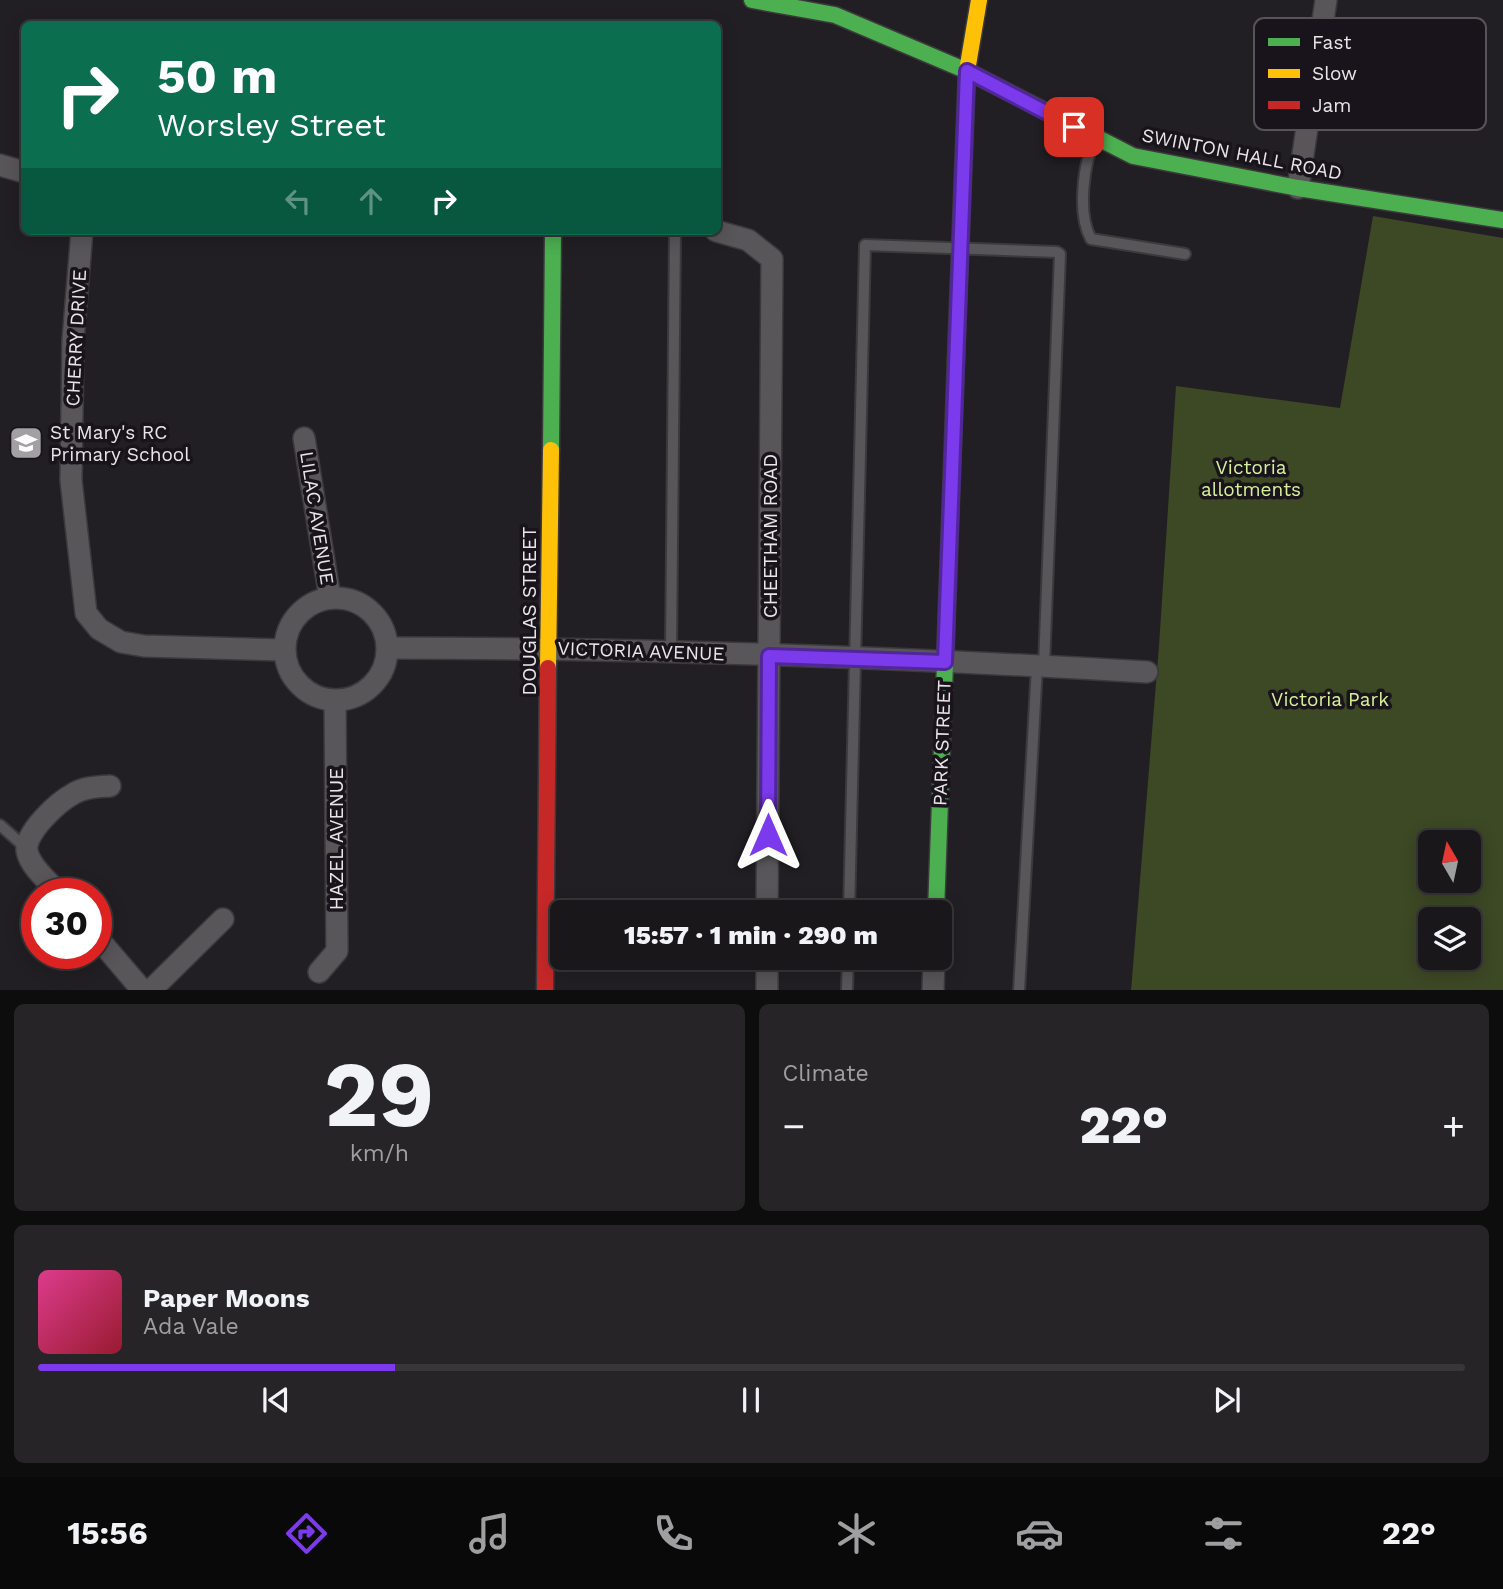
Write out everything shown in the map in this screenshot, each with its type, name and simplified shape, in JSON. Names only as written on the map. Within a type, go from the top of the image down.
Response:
[{"type":"street","name":"SWINTON HALL ROAD","points":[[751,0],[835,15],[967,71],[1133,156],[1298,188],[1503,220]]},
{"type":"street","name":"PARK STREET","points":[[936,900],[967,71],[979,0]]},
{"type":"street","points":[[1323,18],[1326,0]]},
{"type":"street","points":[[1298,188],[1307,130]]},
{"type":"street","points":[[0,165],[21,172]]},
{"type":"street","name":"CHEETHAM ROAD","points":[[721,232],[748,240],[772,260],[767,900]]},
{"type":"street","name":"CHERRY DRIVE","points":[[82,235],[73,340],[71,480],[86,613],[99,629],[121,642],[144,646],[284,650]]},
{"type":"street","name":"DOUGLAS STREET","points":[[545,990],[553,235]]},
{"type":"street","name":"LILAC AVENUE","points":[[304,438],[330,598]]},
{"type":"street","points":[[330,598],[347,599],[363,605],[376,616],[385,631],[388,648],[386,664],[378,679],[366,691],[352,698],[335,701],[320,698],[300,685],[287,666],[284,650],[286,635],[297,615],[315,602],[330,598]]},
{"type":"street","name":"VICTORIA AVENUE","points":[[388,648],[550,648],[855,658],[1147,672]]},
{"type":"street","name":"HAZEL AVENUE","points":[[319,972],[337,951],[335,701]]},
{"type":"street","points":[[46,878],[29,858],[26,848],[30,835],[44,817],[73,794],[89,788],[110,786]]},
{"type":"street","points":[[150,990],[223,919]]},
{"type":"street","points":[[112,954],[143,990]]},
{"type":"street","points":[[767,970],[767,990]]},
{"type":"street","points":[[933,990],[934,970]]},
{"type":"lane","points":[[1096,138],[1088,153],[1083,204],[1091,239],[1185,254]]},
{"type":"lane","points":[[671,652],[675,235]]},
{"type":"lane","points":[[849,900],[865,245],[1057,252],[1062,258],[1019,990]]},
{"type":"lane","points":[[0,825],[26,848]]},
{"type":"lane","points":[[847,990],[848,970]]},
{"type":"green space","name":"Victoria Park","points":[[1373,216],[1503,238],[1503,990],[1131,990],[1159,646],[1176,386],[1340,408]]},
{"type":"traffic: fast","points":[[752,0],[835,15],[967,71],[1133,156],[1298,188],[1503,220]]},
{"type":"traffic: fast","points":[[551,450],[553,235]]},
{"type":"traffic: fast","points":[[936,900],[956,359]]},
{"type":"traffic: slow","points":[[956,359],[967,71],[979,0]]},
{"type":"traffic: slow","points":[[548,668],[551,450]]},
{"type":"traffic: jam","points":[[545,990],[548,668]]},
{"type":"place","name":"St Mary's RC Primary School","points":[[26,443]]},
{"type":"route","points":[[768,835],[769,656],[945,662],[967,71],[1074,127]]},
{"type":"park label","name":"Victoria allotments","points":[[1251,478]]}]
